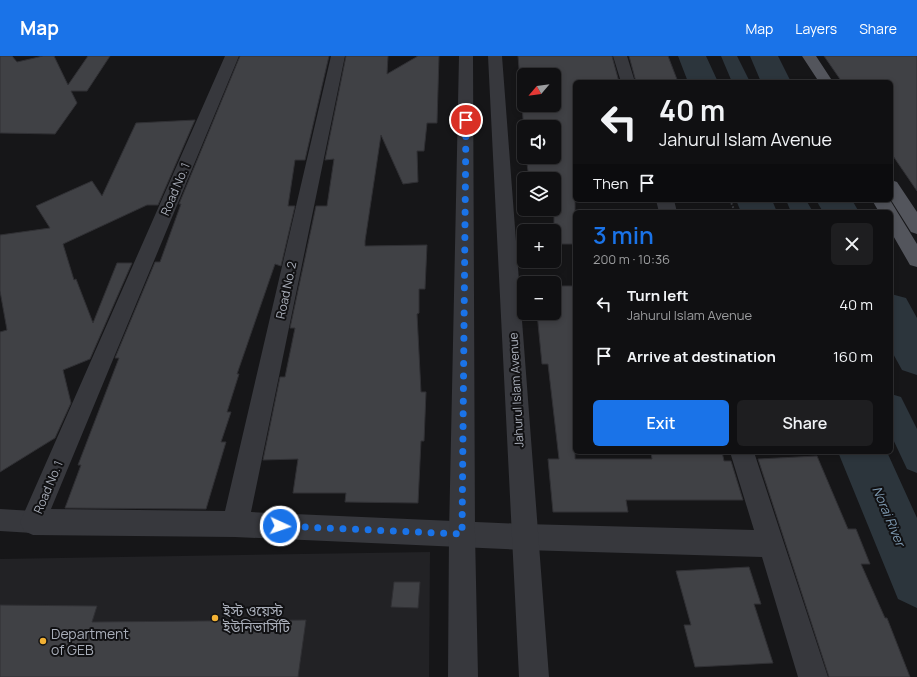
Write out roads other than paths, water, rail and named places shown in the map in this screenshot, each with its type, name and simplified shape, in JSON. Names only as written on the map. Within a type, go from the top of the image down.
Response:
[{"type":"main road","points":[[802,62],[824,80]]},
{"type":"main road","points":[[893,189],[917,228]]},
{"type":"main road","points":[[893,220],[917,260]]},
{"type":"street","name":"Road No. 1","points":[[232,56],[33,522],[235,524],[524,537],[771,544]]},
{"type":"street","name":"Road No. 2","points":[[235,524],[338,56]]},
{"type":"street","points":[[463,677],[462,534],[466,56]]},
{"type":"street","name":"Jahurul Islam Avenue","points":[[495,56],[524,537],[534,677]]},
{"type":"street","points":[[620,56],[627,80]]},
{"type":"street","points":[[743,454],[813,677]]},
{"type":"street","points":[[0,520],[33,522]]},
{"type":"waterway","name":"Norai River","points":[[692,56],[702,80]]},
{"type":"waterway","points":[[729,56],[740,80]]},
{"type":"waterway","name":"Norai River","points":[[764,56],[775,80]]},
{"type":"waterway","name":"Norai River","points":[[755,202],[758,210]]},
{"type":"waterway","points":[[797,202],[801,210]]},
{"type":"waterway","name":"Norai River","points":[[835,202],[840,210]]},
{"type":"waterway","name":"Norai River","points":[[893,314],[917,357]]},
{"type":"waterway","points":[[893,410],[917,459]]},
{"type":"waterway","name":"Norai River","points":[[863,454],[917,580]]},
{"type":"place","name":"ইস্ট ওয়েস্ট ইউনিভার্সিটি","points":[[215,618]]},
{"type":"place","name":"Department of GEB","points":[[43,641]]}]
